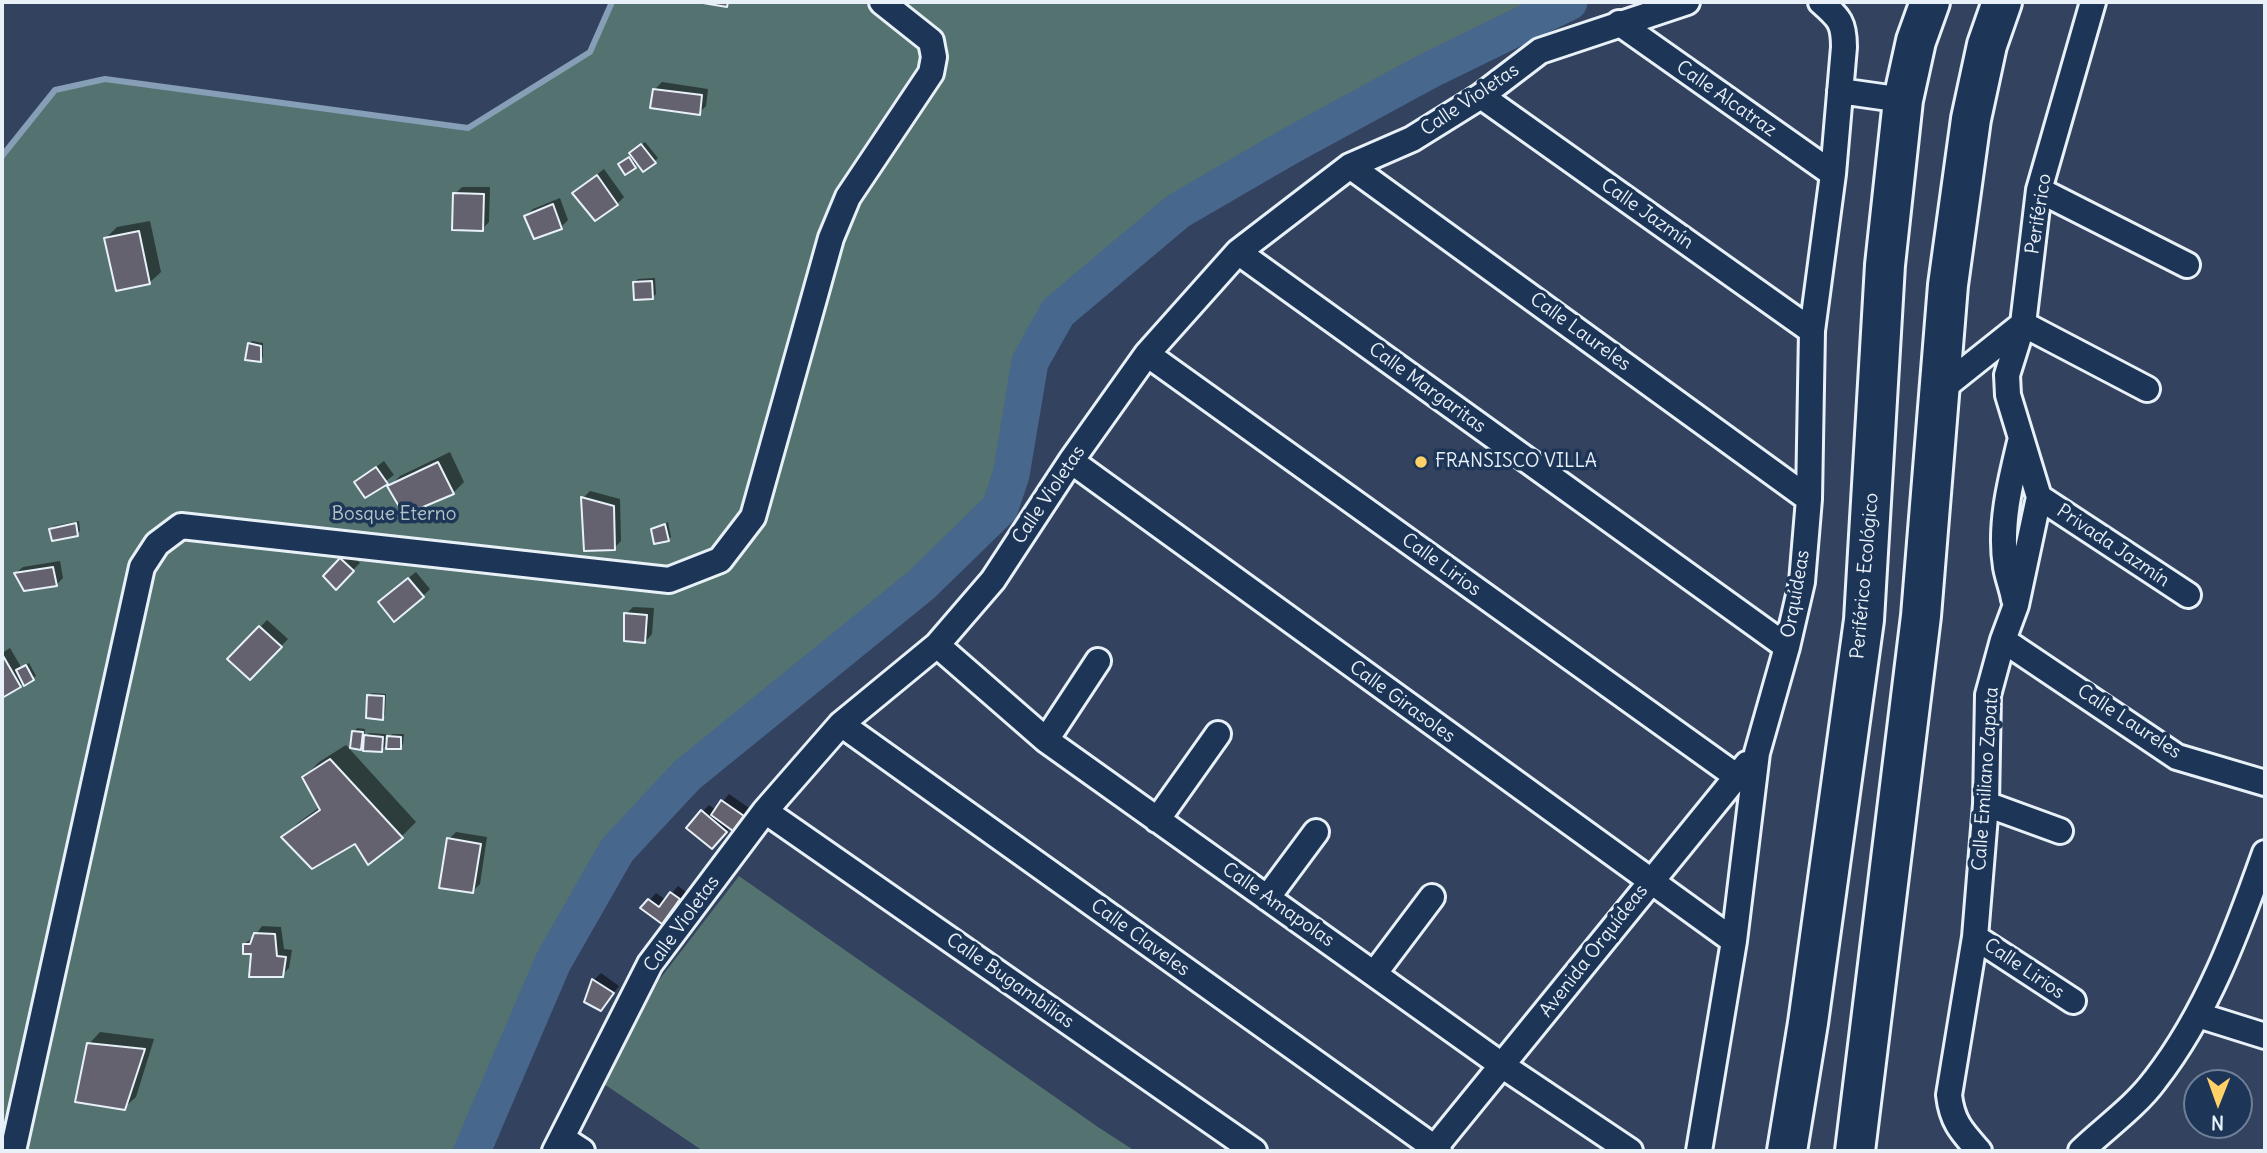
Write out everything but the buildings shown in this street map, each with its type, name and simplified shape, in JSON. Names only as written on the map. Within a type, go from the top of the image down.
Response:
[{"type":"highway","name":"Periférico Ecológico","points":[[1787,1151],[1808,1023],[1864,620],[1885,265],[1903,100],[1916,41],[1930,2]]},
{"type":"highway","points":[[1855,1151],[1922,615],[1948,285],[1970,119],[1987,45],[2002,2]]},
{"type":"street","points":[[13,1151],[142,567],[157,544],[181,526],[668,580],[720,560],[753,517],[831,238],[848,197],[931,73],[934,57],[931,41],[882,2]]},
{"type":"street","name":"Calle Violetas","points":[[558,1144],[650,964],[765,811],[841,724],[937,645],[993,580],[1071,461],[1147,354],[1238,252],[1350,166],[1412,139],[1481,96],[1540,51],[1687,2]]},
{"type":"street","name":"Orquídeas","points":[[1699,1151],[1734,941],[1757,753],[1802,582],[1809,499],[1812,331],[1833,174],[1844,30],[1840,19],[1821,2]]},
{"type":"street","name":"Periférico","points":[[2023,324],[2039,190],[2093,2]]},
{"type":"street","name":"Calle Alcatraz","points":[[1619,23],[1833,174]]},
{"type":"street","points":[[1840,91],[1903,100]]},
{"type":"street","name":"Calle Jazmín","points":[[1481,96],[1812,331]]},
{"type":"street","name":"Calle Laureles","points":[[1350,166],[1809,499]]},
{"type":"street","points":[[2039,190],[2187,265]]},
{"type":"street","name":"Calle Margaritas","points":[[1238,252],[1787,647]]},
{"type":"street","points":[[1939,391],[2023,324],[2147,390]]},
{"type":"street","name":"Calle Emiliano Zapata","points":[[1979,1151],[1959,1129],[1951,1113],[1949,1095],[1975,937],[1986,804],[1988,695],[2003,640],[2016,606],[2039,497],[2008,396],[2007,375],[2023,324]]},
{"type":"street","name":"Calle Lirios","points":[[1147,354],[1736,776]]},
{"type":"street","points":[[2016,606],[2006,567],[2004,544],[2011,478],[2021,438]]},
{"type":"street","name":"Calle Girasoles","points":[[1071,461],[1734,941]]},
{"type":"street","name":"Privada Jazmín","points":[[2039,497],[2188,595]]},
{"type":"street","name":"Calle Laureles","points":[[2003,640],[2177,757],[2265,783]]},
{"type":"street","name":"Calle Amapolas","points":[[937,645],[1046,740],[1503,1066],[1630,1151]]},
{"type":"street","points":[[1046,740],[1098,661]]},
{"type":"street","name":"Calle Claveles","points":[[841,724],[1435,1150]]},
{"type":"street","points":[[1157,820],[1218,734]]},
{"type":"street","name":"Avenida Orquídeas","points":[[1435,1150],[1649,882],[1757,753]]},
{"type":"street","points":[[1986,804],[2060,831]]},
{"type":"street","name":"Calle Bugambilias","points":[[765,811],[1254,1151]]},
{"type":"street","points":[[1267,898],[1316,832]]},
{"type":"street","points":[[2081,1151],[2155,1080],[2198,1015],[2232,940],[2265,855]]},
{"type":"street","points":[[1374,974],[1432,897]]},
{"type":"street","name":"Calle Lirios","points":[[1975,937],[2073,1001]]},
{"type":"street","points":[[2198,1015],[2265,1036]]},
{"type":"street","points":[[558,1144],[582,1151]]},
{"type":"green space","name":"Bosque Eterno","points":[[612,2],[1569,2],[1428,71],[1178,211],[1058,312],[1030,362],[1011,475],[1000,508],[921,585],[687,775],[617,850],[553,963],[472,1151],[2,1151],[2,156],[55,90],[105,79],[468,128],[590,52]]},
{"type":"green space","points":[[739,876],[1135,1151],[703,1151],[604,1084],[659,980]]},
{"type":"waterway","points":[[2,156],[55,90],[105,79],[468,128],[590,52],[612,2]]},
{"type":"waterway","points":[[472,1151],[553,962],[617,850],[687,775],[921,585],[1000,508],[1011,475],[1030,362],[1058,312],[1178,211],[1428,71],[1569,2]]},
{"type":"place","name":"FRANSISCO VILLA","points":[[1421,462]]}]
